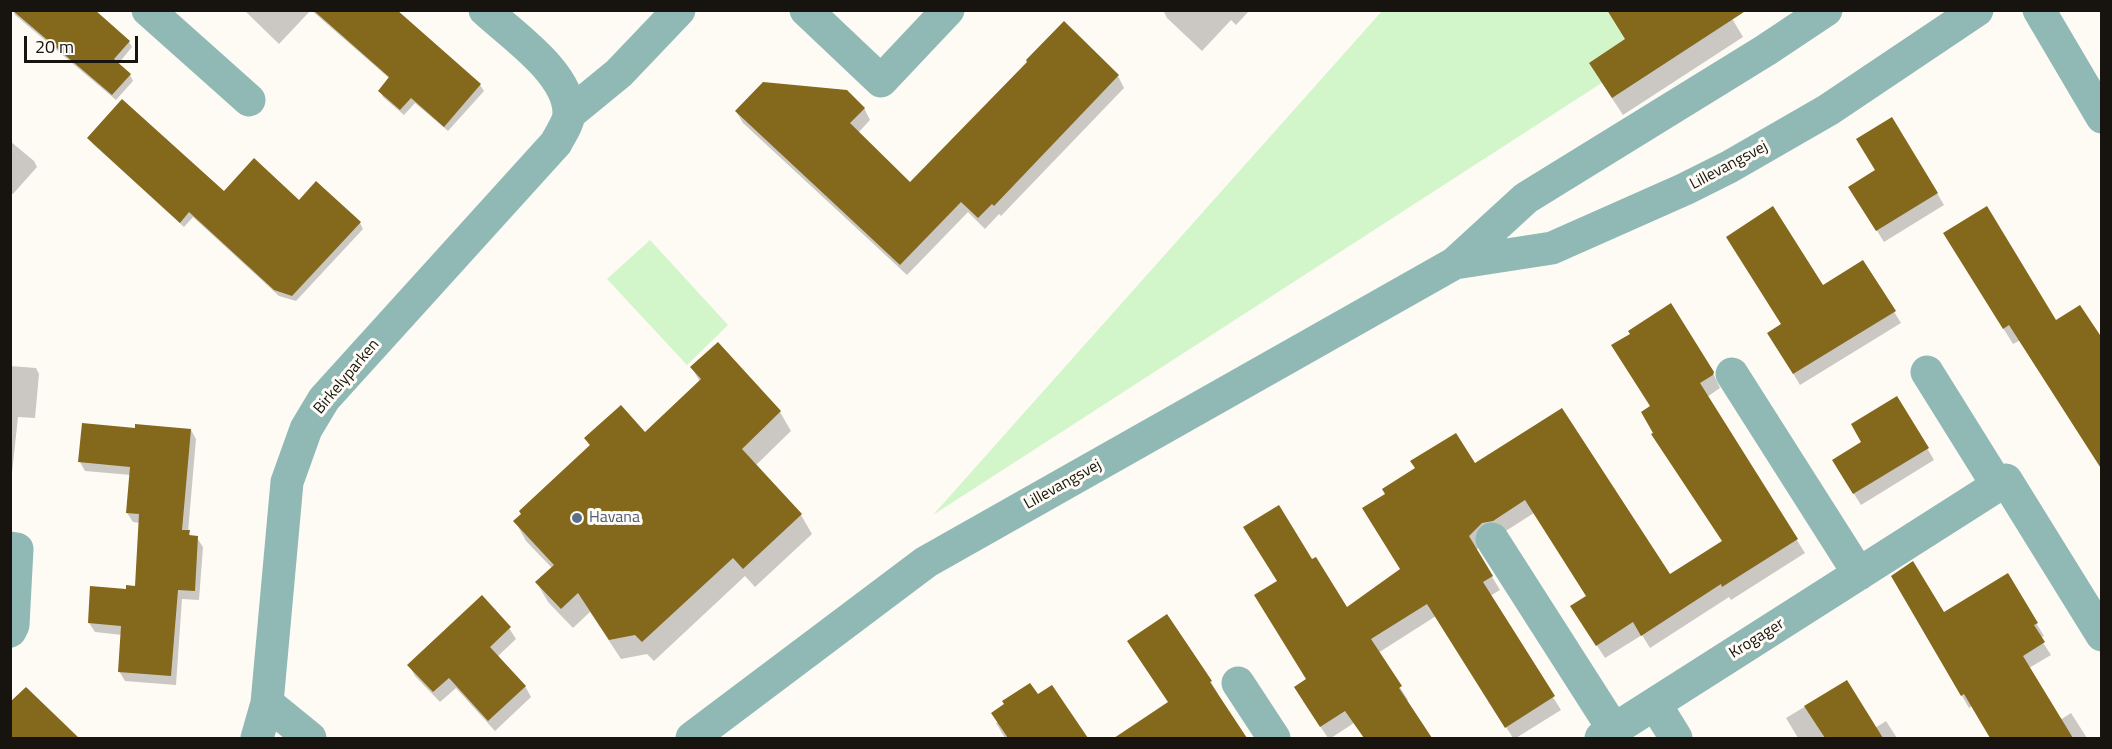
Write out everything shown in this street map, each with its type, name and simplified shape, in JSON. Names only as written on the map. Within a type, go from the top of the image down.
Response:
[{"type":"street","points":[[148,10],[249,100]]},
{"type":"street","points":[[485,10],[547,66],[563,89],[569,114]]},
{"type":"street","name":"Birkelyparken","points":[[257,738],[267,703],[286,482],[306,429],[324,399],[556,143],[569,114],[619,73],[679,10]]},
{"type":"street","points":[[806,10],[881,81],[948,10]]},
{"type":"street","name":"Lillevangsvej","points":[[692,738],[926,562],[1455,263],[1526,198],[1766,50],[1826,10]]},
{"type":"street","name":"Lillevangsvej","points":[[1455,263],[1552,248],[1685,189],[1730,167],[1828,110],[1977,10]]},
{"type":"street","points":[[2039,10],[2102,117]]},
{"type":"street","points":[[1927,372],[1998,486],[2006,480],[2102,635]]},
{"type":"street","points":[[1732,374],[1859,574]]},
{"type":"street","name":"Krogager","points":[[1492,539],[1607,734],[1998,486]]},
{"type":"street","points":[[10,548],[16,549],[14,625],[10,631]]},
{"type":"street","points":[[1238,683],[1274,738]]},
{"type":"street","points":[[267,703],[309,738]]},
{"type":"street","points":[[1655,704],[1676,738]]},
{"type":"green space","points":[[1382,11],[1713,11],[933,515]]},
{"type":"green space","points":[[650,240],[728,325],[687,365],[607,279]]},
{"type":"building","points":[[12,10],[95,10],[130,41],[114,59],[131,74],[112,95]]},
{"type":"building","points":[[313,10],[397,10],[481,84],[444,127],[411,98],[400,110],[378,91],[389,77]]},
{"type":"building","points":[[1607,10],[1747,10],[1612,98],[1589,63],[1625,39]]},
{"type":"building","points":[[1064,21],[1119,75],[994,206],[992,204],[978,218],[961,202],[900,265],[735,111],[763,82],[847,90],[865,108],[850,123],[910,182]]},
{"type":"building","points":[[122,99],[224,191],[254,158],[299,200],[316,181],[361,222],[292,296],[274,290],[189,212],[180,223],[87,138]]},
{"type":"building","points":[[1892,117],[1938,193],[1876,231],[1848,187],[1875,170],[1856,139]]},
{"type":"building","points":[[1773,206],[1823,285],[1863,260],[1896,311],[1793,374],[1767,333],[1781,324],[1726,237]]},
{"type":"building","points":[[1987,206],[2056,320],[2080,305],[2102,338],[2102,470],[2009,325],[2003,329],[1943,233]]},
{"type":"building","points":[[1671,303],[1714,372],[1700,383],[1798,539],[1722,587],[1721,584],[1641,636],[1633,622],[1596,646],[1570,606],[1586,596],[1525,500],[1493,521],[1482,523],[1469,536],[1493,576],[1483,582],[1555,696],[1505,728],[1427,604],[1371,639],[1402,686],[1399,688],[1432,738],[1364,738],[1345,711],[1320,727],[1294,687],[1306,679],[1254,595],[1277,581],[1243,527],[1279,505],[1312,559],[1316,557],[1347,607],[1400,569],[1362,508],[1385,494],[1382,489],[1415,468],[1410,461],[1456,433],[1475,463],[1562,408],[1670,574],[1722,541],[1651,434],[1653,433],[1641,412],[1650,406],[1611,345],[1630,334],[1628,331]]},
{"type":"building","name":"Havana","points":[[718,342],[781,411],[742,449],[802,514],[743,569],[733,558],[642,642],[635,635],[609,640],[578,593],[561,609],[535,582],[554,565],[513,521],[521,514],[519,511],[590,445],[584,438],[621,405],[645,432],[701,379],[690,367]]},
{"type":"building","points":[[1897,396],[1929,448],[1853,494],[1832,460],[1861,442],[1851,424]]},
{"type":"building","points":[[82,423],[135,428],[135,424],[191,429],[182,530],[190,530],[189,535],[198,536],[195,591],[178,590],[171,676],[118,672],[121,626],[88,623],[90,586],[126,589],[126,585],[135,586],[139,514],[126,513],[130,467],[78,462]]},
{"type":"building","points":[[1913,561],[1944,612],[2008,573],[2038,623],[2034,625],[2045,642],[2023,656],[2073,738],[1990,738],[1964,694],[1961,696],[1891,576]]},
{"type":"building","points":[[482,595],[511,627],[490,647],[526,686],[488,721],[449,678],[433,692],[407,665]]},
{"type":"building","points":[[1167,614],[1247,738],[1114,738],[1168,702],[1127,641]]},
{"type":"building","points":[[1847,680],[1883,738],[1825,738],[1804,706]]},
{"type":"building","points":[[1030,683],[1038,694],[1052,685],[1088,738],[1008,738],[991,713],[1004,704],[1002,701]]},
{"type":"building","points":[[26,687],[79,738],[10,738],[10,702]]},
{"type":"place","name":"Havana","points":[[577,518]]}]
